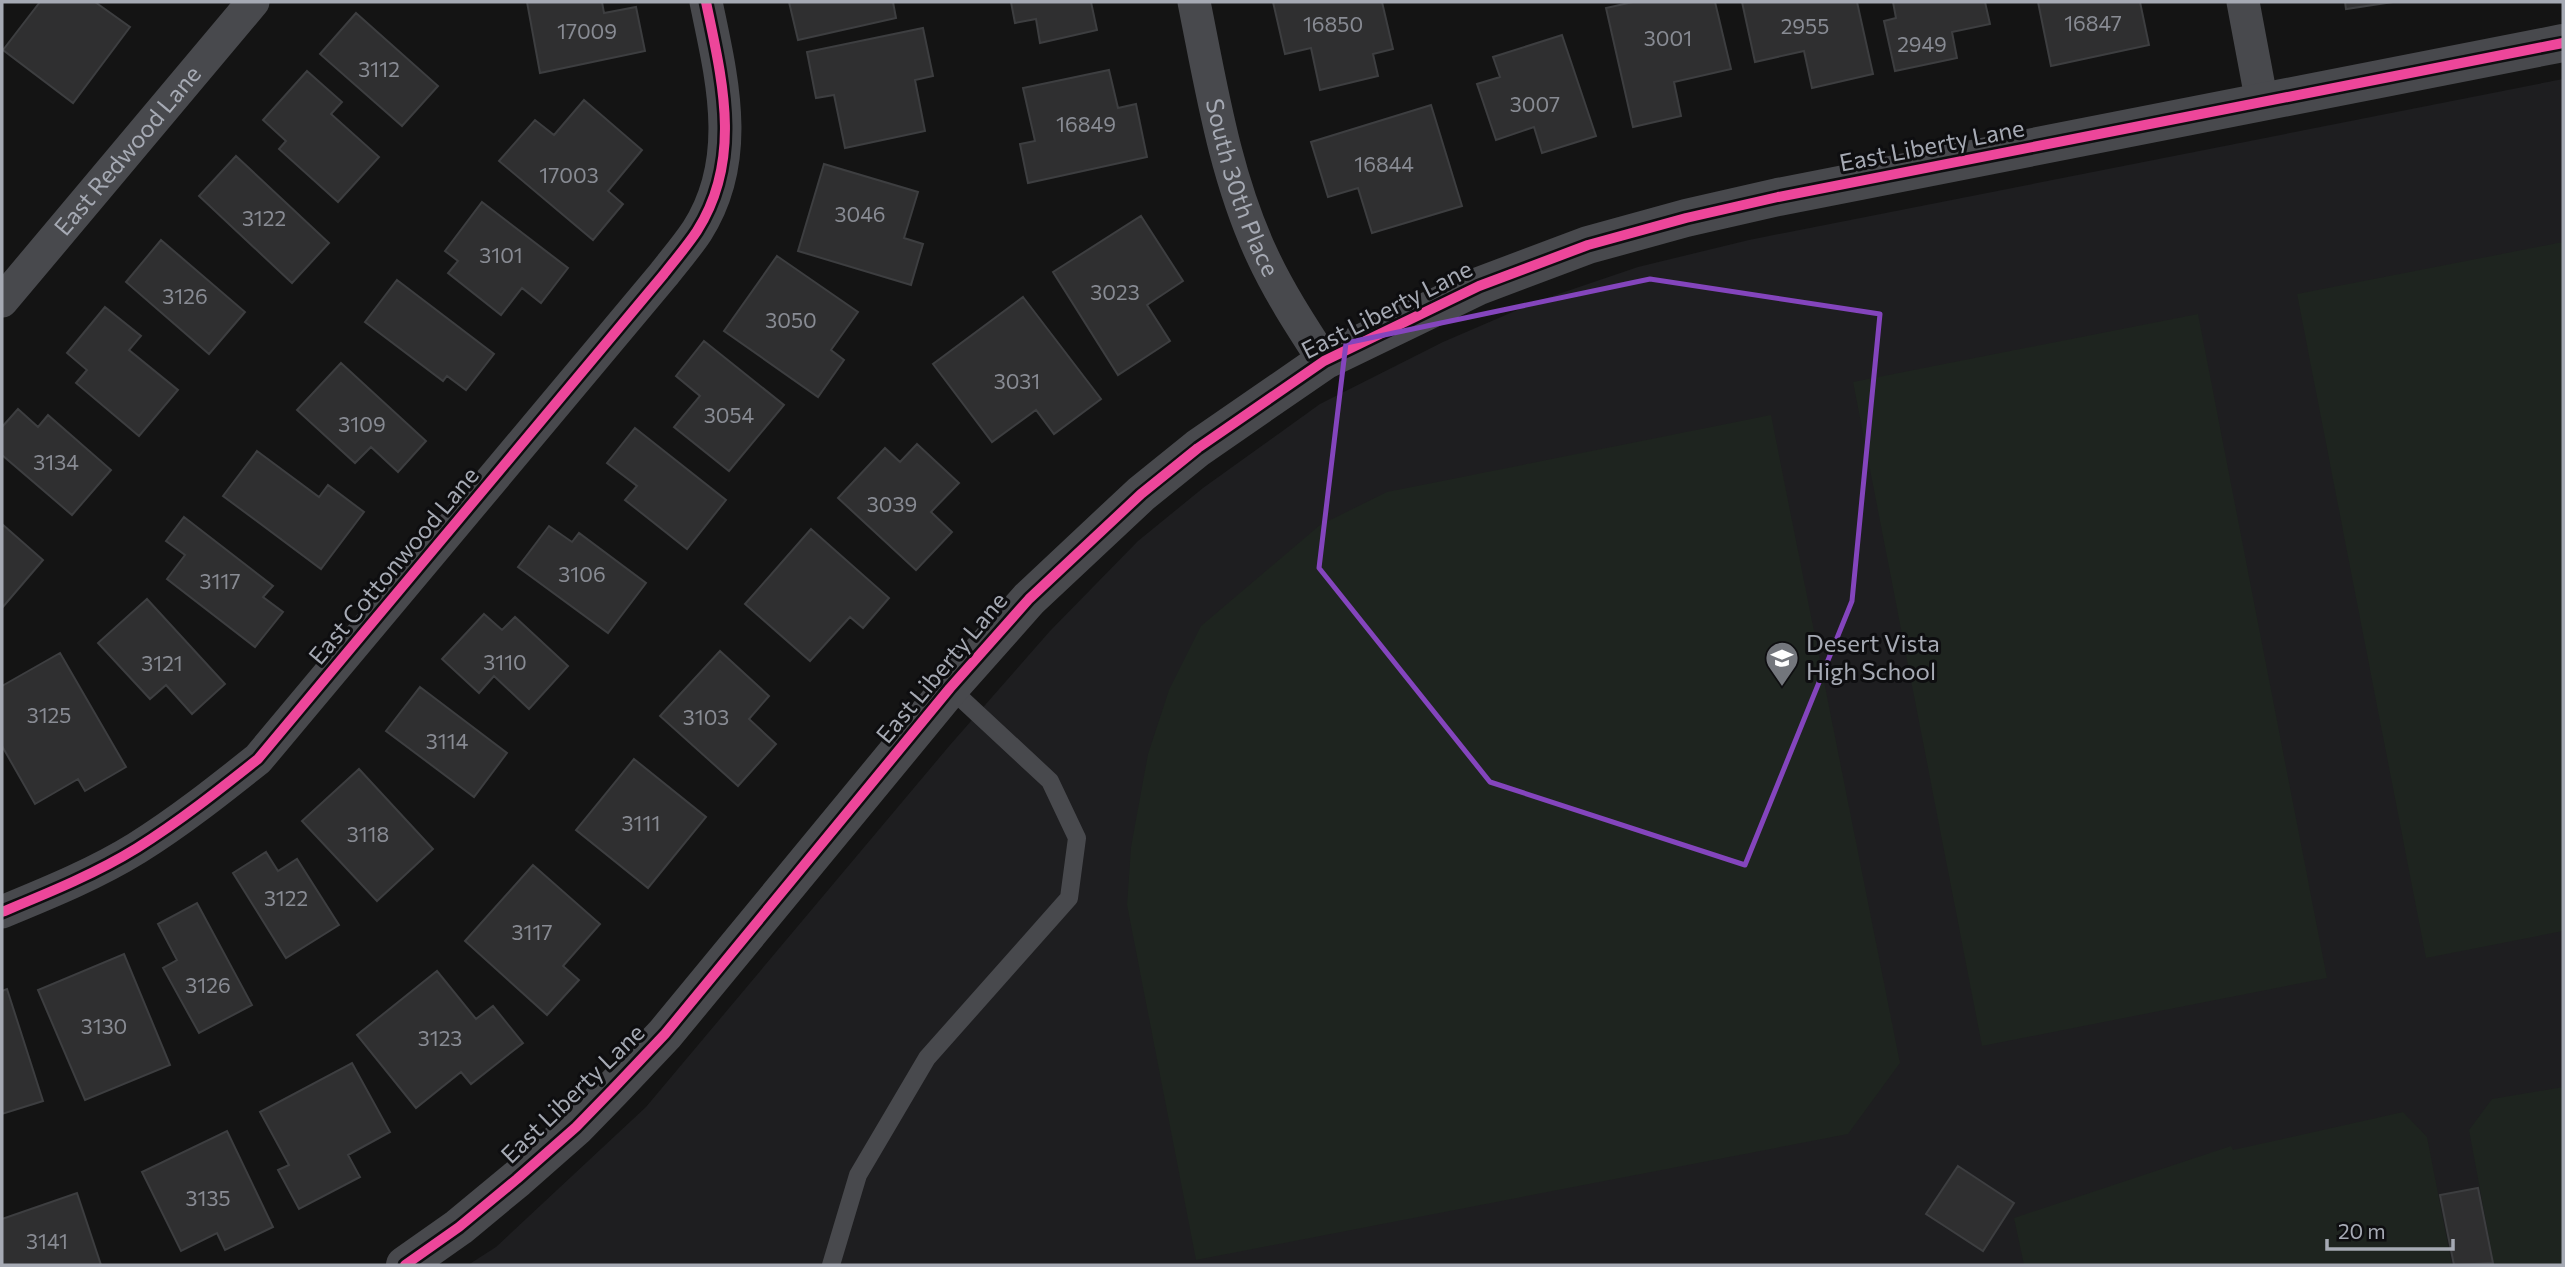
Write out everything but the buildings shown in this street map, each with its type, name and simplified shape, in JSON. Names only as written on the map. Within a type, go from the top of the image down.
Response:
[{"type":"street","name":"East Cottonwood Lane","points":[[2,912],[57,890],[136,849],[200,806],[258,758],[664,274],[698,230],[715,192],[725,152],[726,111],[706,2]]},
{"type":"street","name":"South 30th Place","points":[[1194,2],[1223,138],[1244,207],[1262,255],[1290,308],[1324,362]]},
{"type":"street","points":[[2243,2],[2262,103]]},
{"type":"street","name":"East Redwood Lane","points":[[2,301],[237,7]]},
{"type":"street","name":"East Liberty Lane","points":[[405,1265],[459,1227],[576,1127],[665,1034],[950,688],[1029,599],[1140,494],[1198,448],[1324,362],[1479,286],[1588,245],[1686,218],[1778,197],[2563,43]]},
{"type":"lane","points":[[831,1265],[858,1174],[927,1058],[1069,898],[1077,838],[1050,781],[950,688]]},
{"type":"highlighted area","points":[[1650,279],[1880,314],[1852,601],[1745,865],[1490,782],[1319,568],[1346,343]]},
{"type":"shaded area","name":"Desert Vista High School","points":[[2563,79],[2563,1265],[468,1265],[496,1247],[646,1107],[950,745],[1050,631],[1138,541],[1203,488],[1320,404],[1443,342],[1538,301],[1638,267],[1749,240]]},
{"type":"shaded area","points":[[2563,242],[2563,931],[2426,958],[2297,294]]},
{"type":"shaded area","points":[[2198,314],[2327,978],[1982,1046],[1853,382]]},
{"type":"shaded area","points":[[1771,415],[1900,1063],[1848,1134],[1196,1260],[1127,905],[1131,847],[1148,754],[1169,690],[1201,626],[1320,525],[1387,492]]},
{"type":"shaded area","points":[[2563,1087],[2563,1265],[2494,1265],[2469,1130],[2492,1099]]},
{"type":"shaded area","points":[[2403,1112],[2427,1137],[2452,1265],[2024,1265],[2014,1218],[2231,1146],[2233,1150]]},
{"type":"cycle path","points":[[2,912],[88,875],[137,848],[214,794],[258,759],[685,248],[711,204],[720,176],[724,147],[722,89],[706,2]]},
{"type":"cycle path","points":[[405,1265],[459,1227],[576,1127],[665,1034],[950,688],[1029,599],[1141,494],[1198,448],[1324,361],[1479,286],[1588,245],[1686,218],[1778,197],[2563,43]]},
{"type":"place","name":"Desert Vista High School","points":[[1782,688]]}]
